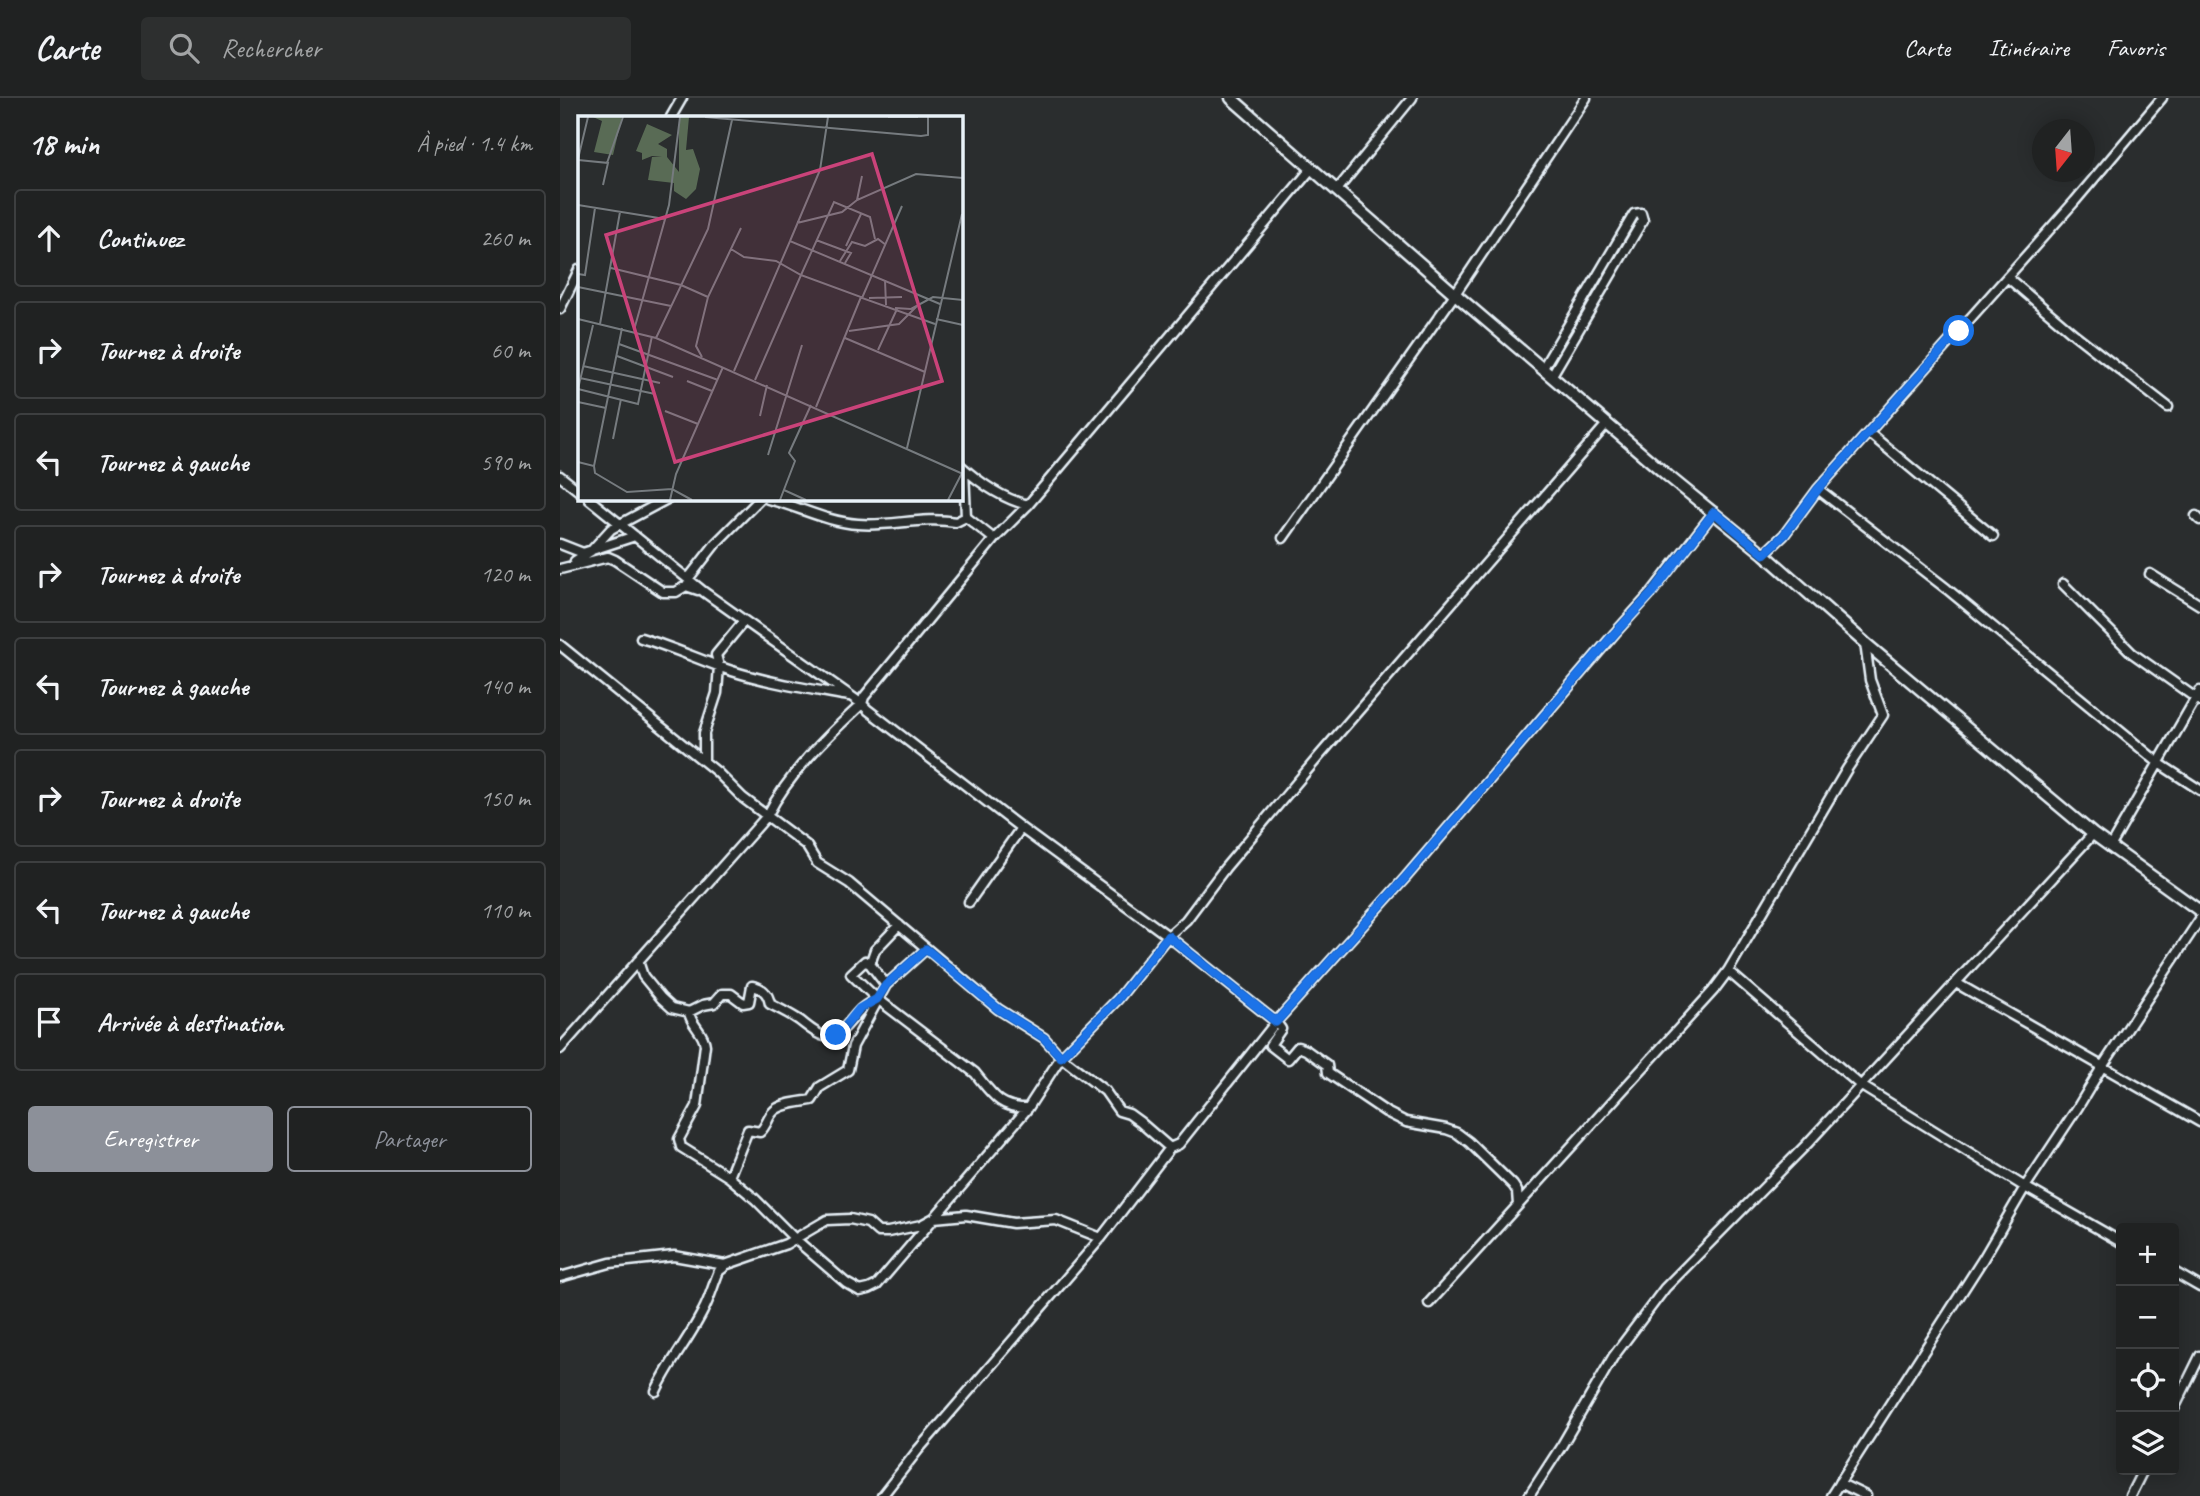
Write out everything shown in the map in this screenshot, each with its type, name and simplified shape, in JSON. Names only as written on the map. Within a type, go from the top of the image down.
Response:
[{"type":"street","points":[[672,116],[682,98]]},
{"type":"street","points":[[1231,98],[1607,424],[1764,554],[1865,643],[2093,834],[2200,911]]},
{"type":"street","points":[[1337,190],[1412,98]]},
{"type":"street","points":[[1283,538],[1455,293],[1586,98]]},
{"type":"street","points":[[1764,554],[1784,535],[1818,489],[2162,98]]},
{"type":"street","points":[[560,1049],[767,816],[777,796],[833,731],[862,704],[864,697],[994,539],[1028,505],[1312,168]]},
{"type":"street","points":[[1543,368],[1633,214],[1641,213],[1643,220],[1552,375]]},
{"type":"street","points":[[560,309],[578,272]]},
{"type":"street","points":[[2007,276],[2140,388],[2168,407]]},
{"type":"street","points":[[690,1012],[690,1018],[705,1045],[697,1106],[679,1139],[681,1147],[729,1177],[846,1283],[860,1291],[877,1285],[1028,1108],[1061,1057],[1118,999],[1320,755],[1607,424]]},
{"type":"street","points":[[1870,433],[1993,536]]},
{"type":"street","points":[[962,468],[978,481],[1014,502],[1028,505]]},
{"type":"street","points":[[962,468],[966,517],[994,539]]},
{"type":"street","points":[[560,476],[578,490]]},
{"type":"street","points":[[1818,489],[1947,589],[2160,764],[2200,790]]},
{"type":"street","points":[[590,500],[704,592],[852,696],[1021,828],[1168,936],[1276,1022],[1281,1029],[1270,1045],[1288,1059],[1298,1047],[1306,1050],[1327,1065],[1328,1073],[1386,1112],[1406,1122],[1457,1133],[1508,1178],[1517,1191],[1518,1205]]},
{"type":"street","points":[[570,565],[591,551],[611,529],[665,500]]},
{"type":"street","points":[[688,579],[716,543],[759,500]]},
{"type":"street","points":[[774,500],[837,522],[858,524],[891,524],[916,519],[956,522],[966,517]]},
{"type":"street","points":[[882,1496],[918,1450],[1101,1238],[1170,1149],[1179,1144],[1276,1022],[1406,877],[1653,592],[1714,512]]},
{"type":"street","points":[[560,544],[579,553],[635,536]]},
{"type":"street","points":[[560,569],[608,557],[663,592],[676,592],[686,586],[704,592]]},
{"type":"street","points":[[2150,574],[2200,605]]},
{"type":"street","points":[[2063,584],[2132,653],[2199,697],[2110,847]]},
{"type":"street","points":[[704,761],[704,733],[717,693],[718,652],[744,621]]},
{"type":"street","points":[[641,638],[719,666],[788,685],[852,696]]},
{"type":"street","points":[[1429,1303],[1713,991],[1728,971],[1847,769],[1883,715],[1870,680],[1865,643]]},
{"type":"street","points":[[560,645],[704,761],[743,799],[806,845],[817,863],[849,883],[998,1009],[1044,1038],[1061,1057],[1105,1091],[1119,1111],[1140,1122],[1170,1149]]},
{"type":"street","points":[[969,902],[1021,828]]},
{"type":"street","points":[[1529,1496],[1613,1357],[1665,1288],[1807,1144],[2093,834]]},
{"type":"street","points":[[1831,1496],[1983,1259],[2025,1186],[2200,919]]},
{"type":"street","points":[[870,964],[875,950],[899,925]]},
{"type":"street","points":[[729,1177],[747,1129],[760,1132],[772,1112],[780,1107],[813,1100],[820,1087],[848,1070],[853,1046],[886,985],[926,949]]},
{"type":"street","points":[[638,961],[643,976],[672,1008],[690,1012],[713,1003],[722,994],[730,993],[743,1003],[749,1002],[752,986],[760,987],[768,996],[770,1004],[798,1019],[815,1034],[824,1036],[836,1035],[859,1009],[877,999]]},
{"type":"street","points":[[886,985],[865,961],[851,974],[877,999],[975,1073],[988,1090],[1007,1106],[1028,1108]]},
{"type":"street","points":[[1728,971],[1860,1085],[2116,1239]]},
{"type":"street","points":[[1955,983],[2200,1122]]},
{"type":"street","points":[[560,1277],[610,1263],[674,1256],[725,1265],[786,1244],[827,1220],[868,1223],[878,1231],[888,1232],[922,1226],[934,1218],[966,1216],[1013,1223],[1056,1220],[1101,1238]]},
{"type":"street","points":[[656,1391],[700,1318],[719,1271],[725,1265]]},
{"type":"street","points":[[2179,1275],[2200,1287]]},
{"type":"street","points":[[2179,1399],[2200,1356]]},
{"type":"street","points":[[2130,1496],[2140,1475]]},
{"type":"street","points":[[1839,1483],[1866,1496]]},
{"type":"route","points":[[836,1035],[859,1009],[877,999],[886,985],[926,949],[998,1009],[1044,1038],[1061,1057],[1118,999],[1168,936],[1276,1022],[1406,877],[1653,592],[1714,512],[1764,554],[1784,535],[1818,489],[1959,331]]}]
